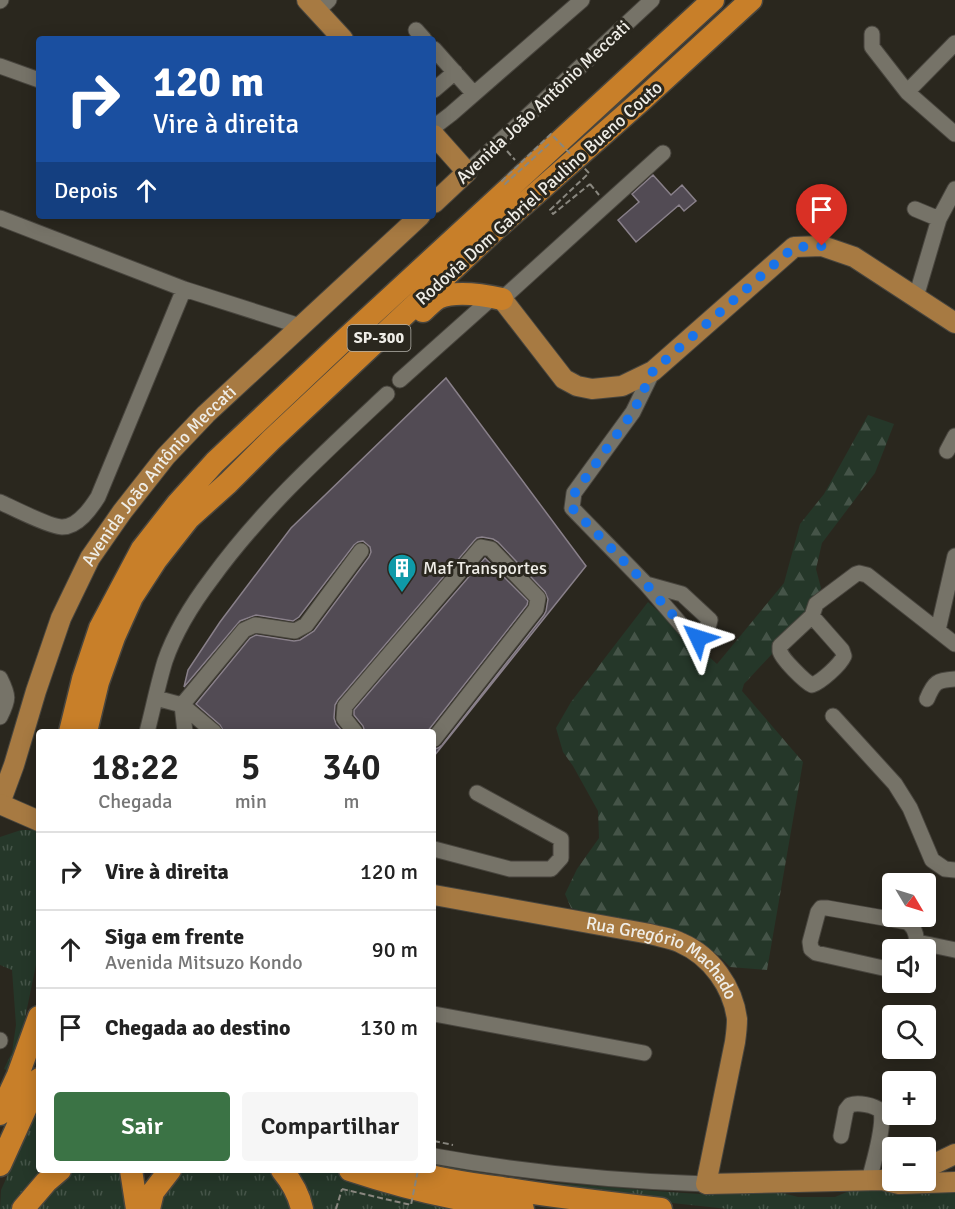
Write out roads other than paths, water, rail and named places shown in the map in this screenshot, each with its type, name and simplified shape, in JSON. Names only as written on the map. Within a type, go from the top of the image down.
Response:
[{"type":"highway","name":"Rodovia Dom Gabriel Paulino Bueno Couto","points":[[71,729],[83,679],[100,627],[142,549],[178,503],[215,462],[332,351],[713,0]]},
{"type":"highway","name":"Rodovia Dom Gabriel Paulino Bueno Couto","points":[[87,729],[98,682],[114,637],[132,597],[156,560],[189,518],[498,228],[751,0]]},
{"type":"highway","points":[[727,23],[756,0]]},
{"type":"highway","points":[[350,366],[439,298],[462,294],[498,298]]},
{"type":"highway","points":[[103,729],[111,690],[126,645],[140,613],[196,524],[228,483]]},
{"type":"highway","points":[[0,1114],[18,1075],[36,1026]]},
{"type":"highway","points":[[0,1165],[36,1086]]},
{"type":"highway","points":[[23,1209],[57,1173]]},
{"type":"highway","points":[[132,1173],[140,1204],[168,1173]]},
{"type":"highway","points":[[284,1173],[293,1185],[302,1209]]},
{"type":"highway","points":[[416,1173],[548,1196],[661,1209]]},
{"type":"highway","points":[[346,1179],[381,1180],[479,1204],[523,1209]]},
{"type":"main road","points":[[318,4],[341,36]]},
{"type":"main road","points":[[436,137],[467,172]]},
{"type":"main road","name":"Avenida João Antônio Meccati","points":[[436,201],[467,172]]},
{"type":"main road","name":"Avenida João Antônio Meccati","points":[[0,803],[61,618],[90,558],[122,512],[166,456],[206,414],[417,219]]},
{"type":"main road","points":[[498,298],[564,379],[577,386],[592,389],[622,386],[653,371],[794,247],[822,246],[854,257],[955,323]]},
{"type":"main road","points":[[0,803],[36,820]]},
{"type":"main road","name":"Rua Gregório Machado","points":[[436,895],[650,934],[680,942],[698,952],[712,965],[732,998],[737,1019],[735,1042],[706,1184]]},
{"type":"main road","points":[[0,1095],[36,1026]]},
{"type":"main road","points":[[936,1163],[955,1154]]},
{"type":"main road","points":[[706,1184],[881,1179],[899,1184],[955,1182]]},
{"type":"street","points":[[436,125],[582,0]]},
{"type":"street","name":"Avenida João Antônio Meccati","points":[[467,172],[652,0]]},
{"type":"street","points":[[872,34],[872,47],[907,92],[955,134]]},
{"type":"street","points":[[907,92],[955,43]]},
{"type":"street","points":[[436,51],[474,94]]},
{"type":"street","points":[[0,66],[36,79]]},
{"type":"street","points":[[436,88],[455,72]]},
{"type":"street","points":[[400,380],[498,298],[663,153]]},
{"type":"street","points":[[916,297],[939,219],[955,189]]},
{"type":"street","points":[[915,209],[939,219]]},
{"type":"street","points":[[2,224],[184,289],[300,326]]},
{"type":"street","points":[[0,502],[52,525],[64,527],[77,521],[92,507],[184,289]]},
{"type":"street","points":[[646,584],[572,508],[574,494],[633,412],[653,371]]},
{"type":"street","points":[[148,729],[165,660],[200,594],[220,566],[303,472],[387,394]]},
{"type":"street","points":[[947,451],[955,436]]},
{"type":"street","points":[[353,729],[344,718],[345,706],[481,547],[491,549],[538,598],[536,609],[436,736]]},
{"type":"street","points":[[184,729],[182,705],[244,630],[255,625],[295,631],[306,624],[361,551]]},
{"type":"street","points":[[938,630],[955,556]]},
{"type":"street","points":[[812,616],[842,650],[844,656],[842,662],[818,683],[812,685],[806,682],[782,655],[780,649],[782,643],[812,616],[816,604],[855,574],[867,575],[955,644]]},
{"type":"street","points":[[0,678],[7,692],[7,703],[0,717]]},
{"type":"street","points":[[927,699],[935,684],[955,679]]},
{"type":"street","points":[[156,698],[182,705],[210,729]]},
{"type":"street","points":[[833,716],[895,784],[910,808],[932,860],[945,869],[955,870]]},
{"type":"street","points":[[436,850],[510,869],[551,870],[561,858],[561,839],[477,793]]},
{"type":"street","points":[[882,968],[816,953],[811,949],[810,942],[821,908],[907,922],[912,926],[915,939]]},
{"type":"street","points":[[936,948],[955,950]]},
{"type":"street","points":[[436,1014],[644,1053]]},
{"type":"street","points":[[841,1136],[846,1110],[853,1103],[878,1108],[881,1111],[878,1141],[881,1179]]},
{"type":"street","points":[[436,1156],[640,1182],[706,1184]]},
{"type":"place","name":"Maf Transportes","points":[[402,594]]}]
